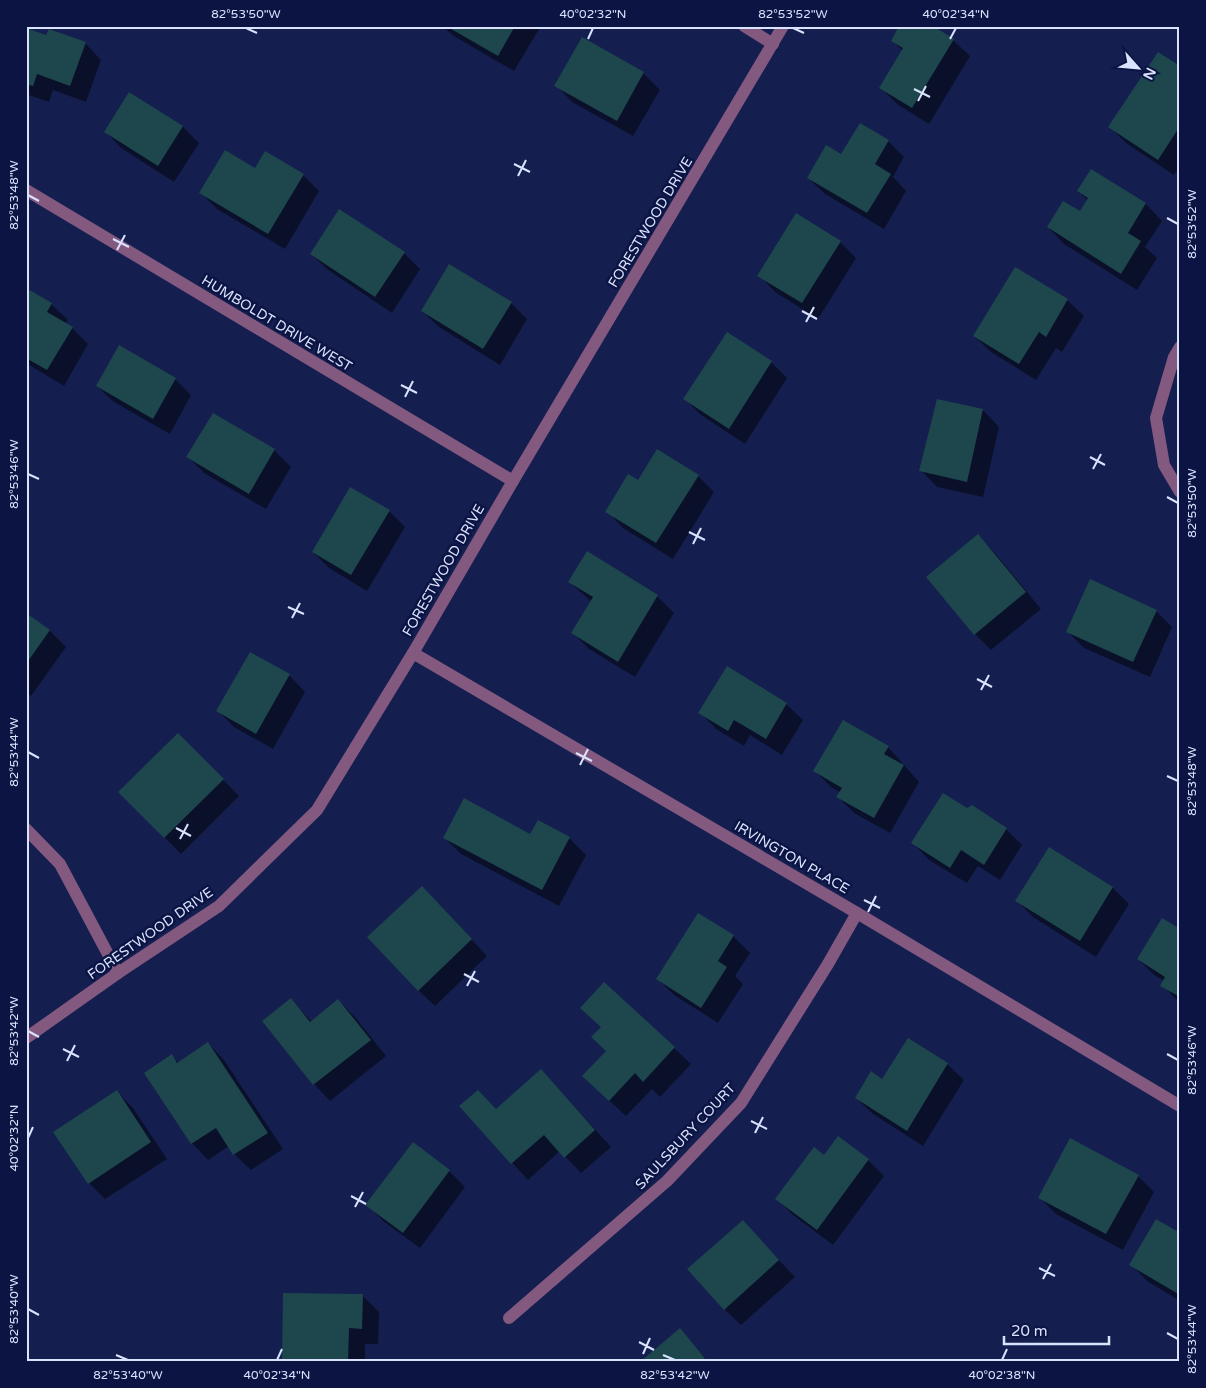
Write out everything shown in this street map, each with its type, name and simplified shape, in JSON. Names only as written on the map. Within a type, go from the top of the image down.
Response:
[{"type":"street","points":[[744,26],[773,44]]},
{"type":"street","name":"FORESTWOOD DRIVE","points":[[26,1038],[118,973],[219,906],[317,810],[413,653],[783,26]]},
{"type":"street","name":"HUMBOLDT DRIVE WEST","points":[[26,190],[513,482]]},
{"type":"street","points":[[1180,347],[1174,357],[1156,418],[1164,465],[1180,492]]},
{"type":"street","name":"IRVINGTON PLACE","points":[[413,653],[857,913],[1180,1106]]},
{"type":"street","points":[[26,829],[60,864],[118,973]]},
{"type":"street","name":"SAULSBURY COURT","points":[[509,1318],[667,1181],[741,1103],[828,964],[857,913]]},
{"type":"building","points":[[446,26],[515,26],[498,56]]},
{"type":"building","points":[[899,26],[933,26],[954,39],[912,108],[879,88],[903,48],[891,41]]},
{"type":"building","points":[[26,28],[46,35],[49,29],[86,42],[70,86],[37,74],[33,86],[26,84]]},
{"type":"building","points":[[582,37],[644,72],[617,121],[554,86]]},
{"type":"building","points":[[1158,52],[1180,66],[1180,126],[1158,160],[1108,127]]},
{"type":"building","points":[[129,92],[183,126],[158,166],[104,132]]},
{"type":"building","points":[[860,123],[889,140],[875,164],[891,174],[867,213],[807,178],[826,145],[841,154]]},
{"type":"building","points":[[225,150],[255,168],[265,151],[304,174],[268,234],[199,193]]},
{"type":"building","points":[[1091,169],[1146,203],[1128,233],[1141,241],[1121,274],[1047,227],[1063,201],[1080,211],[1088,198],[1077,191]]},
{"type":"building","points":[[339,209],[405,252],[375,297],[310,254]]},
{"type":"building","points":[[796,213],[841,241],[802,303],[757,276]]},
{"type":"building","points":[[449,264],[512,302],[483,349],[421,311]]},
{"type":"building","points":[[1015,267],[1068,299],[1046,337],[1039,332],[1019,364],[973,336]]},
{"type":"building","points":[[26,288],[52,303],[47,312],[73,327],[47,370],[26,358]]},
{"type":"building","points":[[727,332],[772,361],[729,429],[683,399]]},
{"type":"building","points":[[119,345],[176,378],[153,419],[96,386]]},
{"type":"building","points":[[937,399],[983,409],[967,482],[919,471]]},
{"type":"building","points":[[213,413],[275,449],[249,494],[186,457]]},
{"type":"building","points":[[657,449],[699,475],[656,543],[605,512],[628,474],[638,480]]},
{"type":"building","points":[[350,487],[390,510],[351,575],[312,552]]},
{"type":"building","points":[[978,534],[1026,592],[974,635],[926,577]]},
{"type":"building","points":[[587,551],[658,595],[618,662],[571,633],[593,597],[568,582]]},
{"type":"building","points":[[1090,579],[1157,610],[1133,662],[1066,632]]},
{"type":"building","points":[[26,613],[50,630],[26,664]]},
{"type":"building","points":[[250,652],[290,674],[256,734],[216,711]]},
{"type":"building","points":[[727,666],[787,703],[766,739],[734,720],[728,731],[698,713]]},
{"type":"building","points":[[843,720],[889,746],[884,754],[904,765],[874,818],[836,797],[842,788],[813,771]]},
{"type":"building","points":[[178,733],[224,779],[164,838],[118,792]]},
{"type":"building","points":[[943,793],[967,808],[972,805],[1007,828],[984,865],[961,850],[950,868],[911,843]]},
{"type":"building","points":[[464,798],[530,834],[538,820],[570,837],[542,890],[443,838]]},
{"type":"building","points":[[1049,847],[1113,887],[1080,941],[1015,901]]},
{"type":"building","points":[[422,886],[472,939],[418,991],[367,937]]},
{"type":"building","points":[[698,913],[734,935],[718,961],[727,967],[701,1008],[656,979]]},
{"type":"building","points":[[1162,918],[1180,929],[1180,997],[1160,986],[1165,977],[1137,959]]},
{"type":"building","points":[[604,982],[675,1047],[643,1082],[635,1073],[609,1101],[582,1076],[606,1051],[591,1037],[601,1027],[580,1008]]},
{"type":"building","points":[[291,998],[310,1022],[338,999],[371,1040],[313,1085],[262,1021]]},
{"type":"building","points":[[908,1038],[948,1063],[907,1131],[855,1098],[871,1071],[882,1079]]},
{"type":"building","points":[[208,1042],[268,1133],[233,1155],[216,1128],[191,1144],[144,1073],[172,1054],[177,1063]]},
{"type":"building","points":[[541,1069],[595,1130],[564,1158],[544,1135],[511,1164],[459,1106],[478,1090],[496,1109]]},
{"type":"building","points":[[117,1090],[151,1142],[88,1184],[53,1132]]},
{"type":"building","points":[[838,1136],[869,1159],[817,1230],[775,1199],[814,1147],[824,1155]]},
{"type":"building","points":[[1070,1138],[1139,1175],[1106,1234],[1038,1198]]},
{"type":"building","points":[[413,1142],[450,1170],[403,1233],[365,1205]]},
{"type":"building","points":[[1156,1219],[1180,1233],[1180,1295],[1129,1265]]},
{"type":"building","points":[[743,1220],[779,1260],[724,1310],[687,1269]]},
{"type":"building","points":[[283,1293],[363,1294],[362,1329],[349,1328],[348,1362],[282,1362]]},
{"type":"building","points":[[680,1328],[708,1362],[640,1362]]}]
